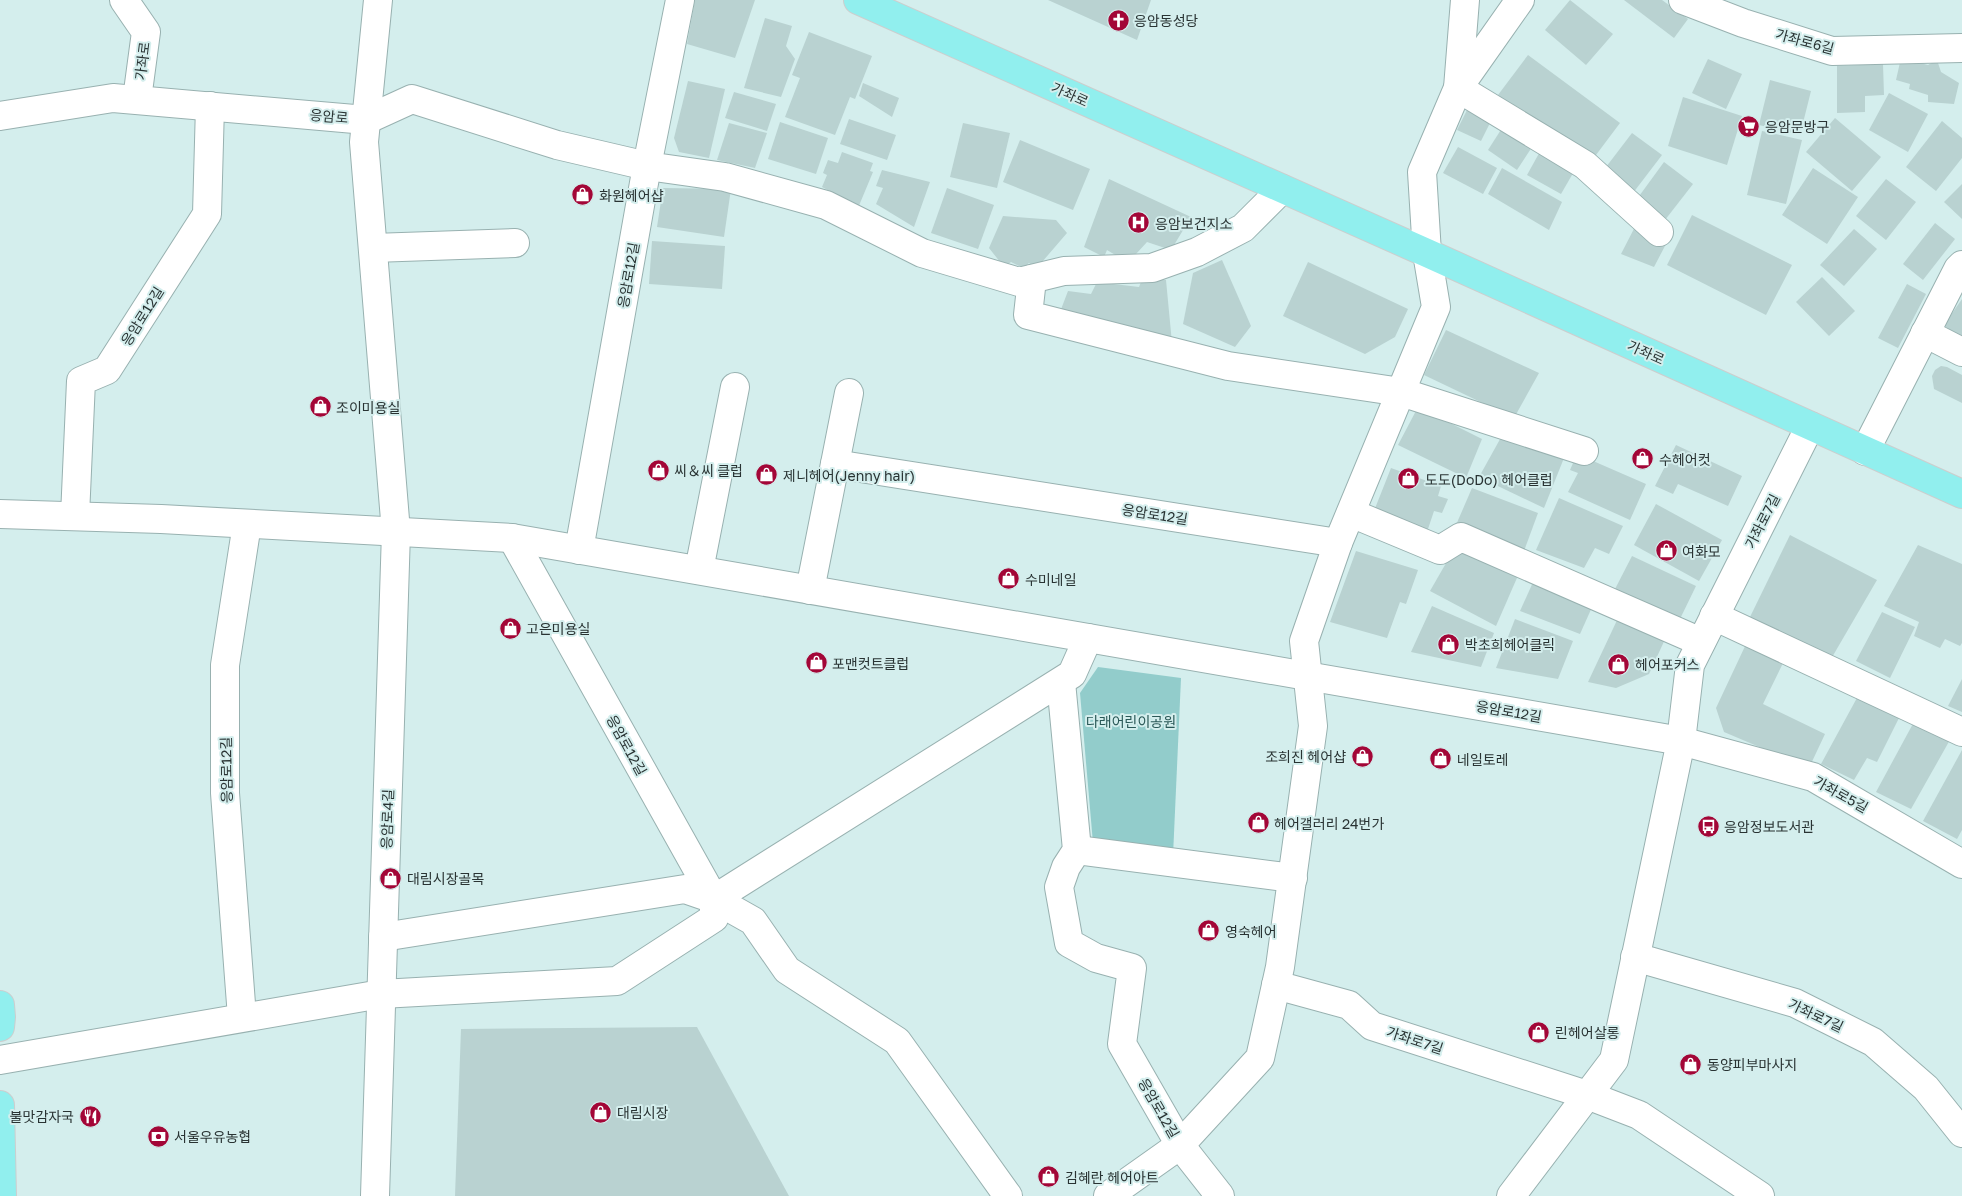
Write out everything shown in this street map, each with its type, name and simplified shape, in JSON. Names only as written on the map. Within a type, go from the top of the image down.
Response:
[{"type":"main road","name":"가좌로","points":[[858,0],[1962,494]]},
{"type":"main road","points":[[0,1005],[0,1027]]},
{"type":"main road","points":[[0,1105],[2,1196]]},
{"type":"street","name":"가좌로","points":[[124,0],[146,32],[137,99]]},
{"type":"street","points":[[378,0],[364,142],[396,532]]},
{"type":"street","name":"응암로12길","points":[[579,550],[647,166],[680,0]]},
{"type":"street","points":[[1458,88],[1465,0]]},
{"type":"street","points":[[1338,543],[1436,306],[1427,253],[1422,172],[1458,88],[1520,0]]},
{"type":"street","name":"가좌로6길","points":[[1683,0],[1743,23],[1832,51],[1962,48]]},
{"type":"street","points":[[1458,88],[1585,165],[1659,232]]},
{"type":"street","name":"응암로","points":[[0,116],[114,98],[366,120],[412,100],[557,145],[647,166]]},
{"type":"street","name":"응암로12길","points":[[75,516],[81,381],[107,370],[207,214],[210,106]]},
{"type":"street","points":[[647,166],[725,177],[826,204],[922,253],[1019,282],[1064,271],[1152,268],[1170,262],[1197,252],[1243,228],[1282,189]]},
{"type":"street","points":[[373,248],[515,243]]},
{"type":"street","points":[[1865,451],[1958,269],[1962,265]]},
{"type":"street","points":[[1032,279],[1028,316],[1228,366],[1401,392],[1584,451]]},
{"type":"street","points":[[1925,333],[1962,352]]},
{"type":"street","points":[[699,570],[735,387]]},
{"type":"street","points":[[810,590],[850,393]]},
{"type":"street","name":"가좌로7길","points":[[1511,1196],[1614,1060],[1681,741],[1690,664],[1810,426]]},
{"type":"street","name":"응암로12길","points":[[835,464],[1338,543],[1304,641],[1313,726],[1293,878],[1276,985],[1260,1058],[1180,1145],[1122,1044],[1132,968],[1096,958],[1069,943],[1059,887],[1066,867],[1077,850]]},
{"type":"street","points":[[1351,513],[1440,550],[1461,536],[1702,642]]},
{"type":"street","name":"응암로12길","points":[[0,514],[247,524],[512,538],[1681,741]]},
{"type":"street","name":"응암로12길","points":[[242,1017],[225,793],[225,666],[247,524]]},
{"type":"street","name":"응암로4길","points":[[375,1196],[396,532]]},
{"type":"street","name":"응암로12길","points":[[512,538],[714,899]]},
{"type":"street","points":[[1714,616],[1962,732]]},
{"type":"street","points":[[714,899],[1061,682],[1072,674],[1088,638]]},
{"type":"street","points":[[1061,682],[1077,850],[1293,878]]},
{"type":"street","name":"가좌로5길","points":[[1681,741],[1813,777],[1962,864]]},
{"type":"street","points":[[383,937],[685,889],[714,899],[753,921],[787,970],[897,1040],[1008,1196]]},
{"type":"street","points":[[0,1060],[382,994],[617,981],[714,918],[714,899]]},
{"type":"street","name":"가좌로7길","points":[[1635,957],[1795,1003],[1873,1042],[1958,1118]]},
{"type":"street","name":"가좌로7길","points":[[1276,985],[1350,1005],[1372,1026],[1587,1095],[1639,1115],[1760,1196]]},
{"type":"street","points":[[1108,1196],[1180,1145],[1220,1196]]},
{"type":"green space","name":"다래어린이공원","points":[[1098,667],[1181,678],[1173,856],[1093,843],[1080,693]]},
{"type":"building","points":[[695,0],[755,0],[735,58],[687,44]]},
{"type":"building","name":"응암동성당","points":[[1048,0],[1151,0],[1137,40]]},
{"type":"building","points":[[1570,0],[1613,34],[1586,65],[1545,30]]},
{"type":"building","points":[[1624,0],[1662,0],[1688,19],[1674,38]]},
{"type":"building","points":[[765,18],[792,26],[786,46],[795,59],[781,97],[744,88]]},
{"type":"building","points":[[809,32],[872,56],[855,99],[850,97],[835,135],[785,117],[800,78],[792,75]]},
{"type":"building","points":[[1528,55],[1620,123],[1590,163],[1498,95]]},
{"type":"building","points":[[1901,58],[1928,65],[1937,60],[1941,72],[1959,83],[1954,104],[1928,102],[1928,95],[1909,89],[1910,84],[1896,80]]},
{"type":"building","points":[[1708,59],[1742,74],[1726,109],[1692,93]]},
{"type":"building","points":[[1883,64],[1884,95],[1865,96],[1865,112],[1837,113],[1837,66]]},
{"type":"building","points":[[1770,80],[1811,91],[1800,135],[1759,125]]},
{"type":"building","points":[[688,81],[725,89],[709,158],[679,152],[674,138]]},
{"type":"building","points":[[863,83],[899,98],[892,117],[859,96]]},
{"type":"building","points":[[734,92],[776,104],[767,131],[725,118]]},
{"type":"building","points":[[1889,93],[1928,114],[1908,152],[1869,130]]},
{"type":"building","points":[[1683,97],[1742,116],[1727,165],[1668,146]]},
{"type":"building","points":[[1468,108],[1492,119],[1481,141],[1457,130]]},
{"type":"building","points":[[1835,118],[1881,157],[1852,191],[1806,152]]},
{"type":"building","points":[[849,119],[896,135],[887,160],[840,144]]},
{"type":"building","points":[[1942,121],[1962,138],[1962,158],[1936,191],[1906,167]]},
{"type":"building","points":[[780,122],[828,138],[816,174],[768,159]]},
{"type":"building","points":[[729,123],[767,133],[755,168],[717,160]]},
{"type":"building","points":[[963,123],[1010,133],[997,188],[950,177]]},
{"type":"building","points":[[1504,125],[1534,144],[1517,170],[1488,150]]},
{"type":"building","points":[[1762,131],[1802,140],[1786,204],[1747,195]]},
{"type":"building","points":[[1632,133],[1662,155],[1633,193],[1603,171]]},
{"type":"building","points":[[1020,140],[1090,169],[1073,210],[1003,182]]},
{"type":"building","points":[[1458,147],[1497,168],[1483,194],[1443,173]]},
{"type":"building","points":[[1542,148],[1576,168],[1561,194],[1527,175]]},
{"type":"building","points":[[842,152],[873,163],[870,171],[873,172],[858,208],[837,201],[839,196],[822,187],[827,175],[823,173],[828,160],[838,163]]},
{"type":"building","points":[[1664,162],[1693,184],[1665,220],[1637,199]]},
{"type":"building","points":[[1502,168],[1562,202],[1549,230],[1488,194]]},
{"type":"building","points":[[1813,168],[1858,197],[1827,244],[1782,215]]},
{"type":"building","points":[[882,170],[930,182],[914,227],[876,204],[883,188],[876,186]]},
{"type":"building","points":[[1109,179],[1191,217],[1171,250],[1147,242],[1136,254],[1117,256],[1107,250],[1104,257],[1084,247]]},
{"type":"building","points":[[1886,179],[1916,202],[1886,240],[1856,216]]},
{"type":"building","points":[[1962,184],[1962,219],[1944,202]]},
{"type":"building","points":[[663,188],[731,189],[724,237],[657,227]]},
{"type":"building","points":[[947,188],[994,205],[978,249],[931,233]]},
{"type":"building","points":[[1692,215],[1792,265],[1766,315],[1667,265]]},
{"type":"building","points":[[1003,216],[1056,220],[1067,233],[1036,269],[1029,263],[1023,268],[1011,262],[1004,267],[989,248]]},
{"type":"building","points":[[1638,221],[1666,244],[1654,267],[1621,254]]},
{"type":"building","points":[[1935,223],[1955,239],[1923,280],[1903,264]]},
{"type":"building","points":[[1854,229],[1877,249],[1844,286],[1820,265]]},
{"type":"building","points":[[652,241],[725,246],[722,289],[649,284]]},
{"type":"building","points":[[1222,260],[1251,326],[1235,347],[1183,324],[1193,273]]},
{"type":"building","points":[[1308,262],[1408,309],[1395,337],[1365,354],[1283,316]]},
{"type":"building","points":[[1143,277],[1166,280],[1172,343],[1060,312],[1068,291],[1091,294],[1097,282],[1139,287]]},
{"type":"building","points":[[1822,277],[1855,311],[1829,336],[1796,302]]},
{"type":"building","points":[[1907,284],[1926,294],[1898,348],[1878,338]]},
{"type":"building","points":[[1962,299],[1962,340],[1944,325]]},
{"type":"building","points":[[1446,330],[1539,373],[1514,418],[1424,375]]},
{"type":"building","points":[[1941,366],[1962,375],[1962,403],[1934,389],[1932,376],[1935,370]]},
{"type":"building","points":[[1418,407],[1482,439],[1466,478],[1398,445]]},
{"type":"building","points":[[1504,432],[1564,458],[1544,508],[1479,477]]},
{"type":"building","points":[[1676,445],[1742,476],[1728,506],[1678,484],[1673,494],[1655,486]]},
{"type":"building","points":[[1577,454],[1646,484],[1630,520],[1568,492],[1578,473],[1570,470]]},
{"type":"building","points":[[1391,468],[1441,486],[1438,496],[1448,499],[1442,513],[1434,511],[1425,538],[1372,516]]},
{"type":"building","points":[[1472,488],[1538,513],[1524,551],[1456,525]]},
{"type":"building","points":[[1559,498],[1623,526],[1609,554],[1595,548],[1584,568],[1536,550]]},
{"type":"building","points":[[1656,504],[1722,540],[1699,581],[1634,545]]},
{"type":"building","points":[[1790,535],[1877,580],[1831,659],[1750,617]]},
{"type":"building","points":[[1457,544],[1520,571],[1496,626],[1430,591]]},
{"type":"building","points":[[1918,545],[1962,564],[1962,643],[1960,646],[1945,639],[1940,648],[1914,636],[1919,622],[1884,606]]},
{"type":"building","points":[[1356,551],[1418,570],[1406,604],[1400,602],[1387,638],[1330,622]]},
{"type":"building","points":[[1632,556],[1696,586],[1679,621],[1614,591]]},
{"type":"building","points":[[1534,580],[1593,605],[1580,634],[1520,611]]},
{"type":"building","points":[[1432,606],[1494,633],[1481,667],[1411,652]]},
{"type":"building","points":[[1882,612],[1915,627],[1890,678],[1856,661]]},
{"type":"building","points":[[1619,616],[1667,635],[1649,674],[1616,688],[1588,682]]},
{"type":"building","points":[[1515,619],[1573,641],[1558,679],[1496,668]]},
{"type":"building","points":[[1747,642],[1784,661],[1763,704],[1825,734],[1809,768],[1724,732],[1716,708]]},
{"type":"building","points":[[1962,679],[1962,712],[1948,706]]},
{"type":"building","points":[[1858,696],[1900,716],[1877,762],[1867,758],[1854,780],[1821,764]]},
{"type":"building","points":[[1915,720],[1951,738],[1911,809],[1876,792]]},
{"type":"building","points":[[1962,750],[1962,830],[1957,839],[1923,821]]},
{"type":"building","name":"대림시장","points":[[697,1027],[789,1196],[455,1196],[461,1029]]},
{"type":"place","name":"응암동성당","points":[[1118,20]]},
{"type":"place","name":"응암문방구","points":[[1749,126]]},
{"type":"place","name":"화원헤어샵","points":[[583,195]]},
{"type":"place","name":"응암보건지소","points":[[1139,223]]},
{"type":"place","name":"조이미용실","points":[[320,407]]},
{"type":"place","name":"수헤어컷","points":[[1643,459]]},
{"type":"place","name":"씨＆씨 클럽","points":[[658,470]]},
{"type":"place","name":"제니헤어(Jenny hair)","points":[[767,475]]},
{"type":"place","name":"도도(DoDo) 헤어클럽","points":[[1409,479]]},
{"type":"place","name":"여화모","points":[[1666,551]]},
{"type":"place","name":"수미네일","points":[[1009,579]]},
{"type":"place","name":"고은미용실","points":[[510,628]]},
{"type":"place","name":"박초희헤어클릭","points":[[1449,644]]},
{"type":"place","name":"포맨컷트클럽","points":[[816,663]]},
{"type":"place","name":"헤어포커스","points":[[1619,664]]},
{"type":"place","name":"조희진 헤어샵","points":[[1362,756]]},
{"type":"place","name":"네일토레","points":[[1441,759]]},
{"type":"place","name":"헤어갤러리 24번가","points":[[1258,823]]},
{"type":"place","name":"응암정보도서관","points":[[1708,826]]},
{"type":"place","name":"대림시장골목","points":[[391,878]]},
{"type":"place","name":"영숙헤어","points":[[1209,931]]},
{"type":"place","name":"린헤어살롱","points":[[1539,1032]]},
{"type":"place","name":"동양피부마사지","points":[[1691,1064]]},
{"type":"place","name":"대림시장","points":[[601,1112]]},
{"type":"place","name":"불맛감자국","points":[[90,1116]]},
{"type":"place","name":"서울우유농협","points":[[158,1136]]},
{"type":"place","name":"김혜란 헤어아트","points":[[1049,1177]]}]
